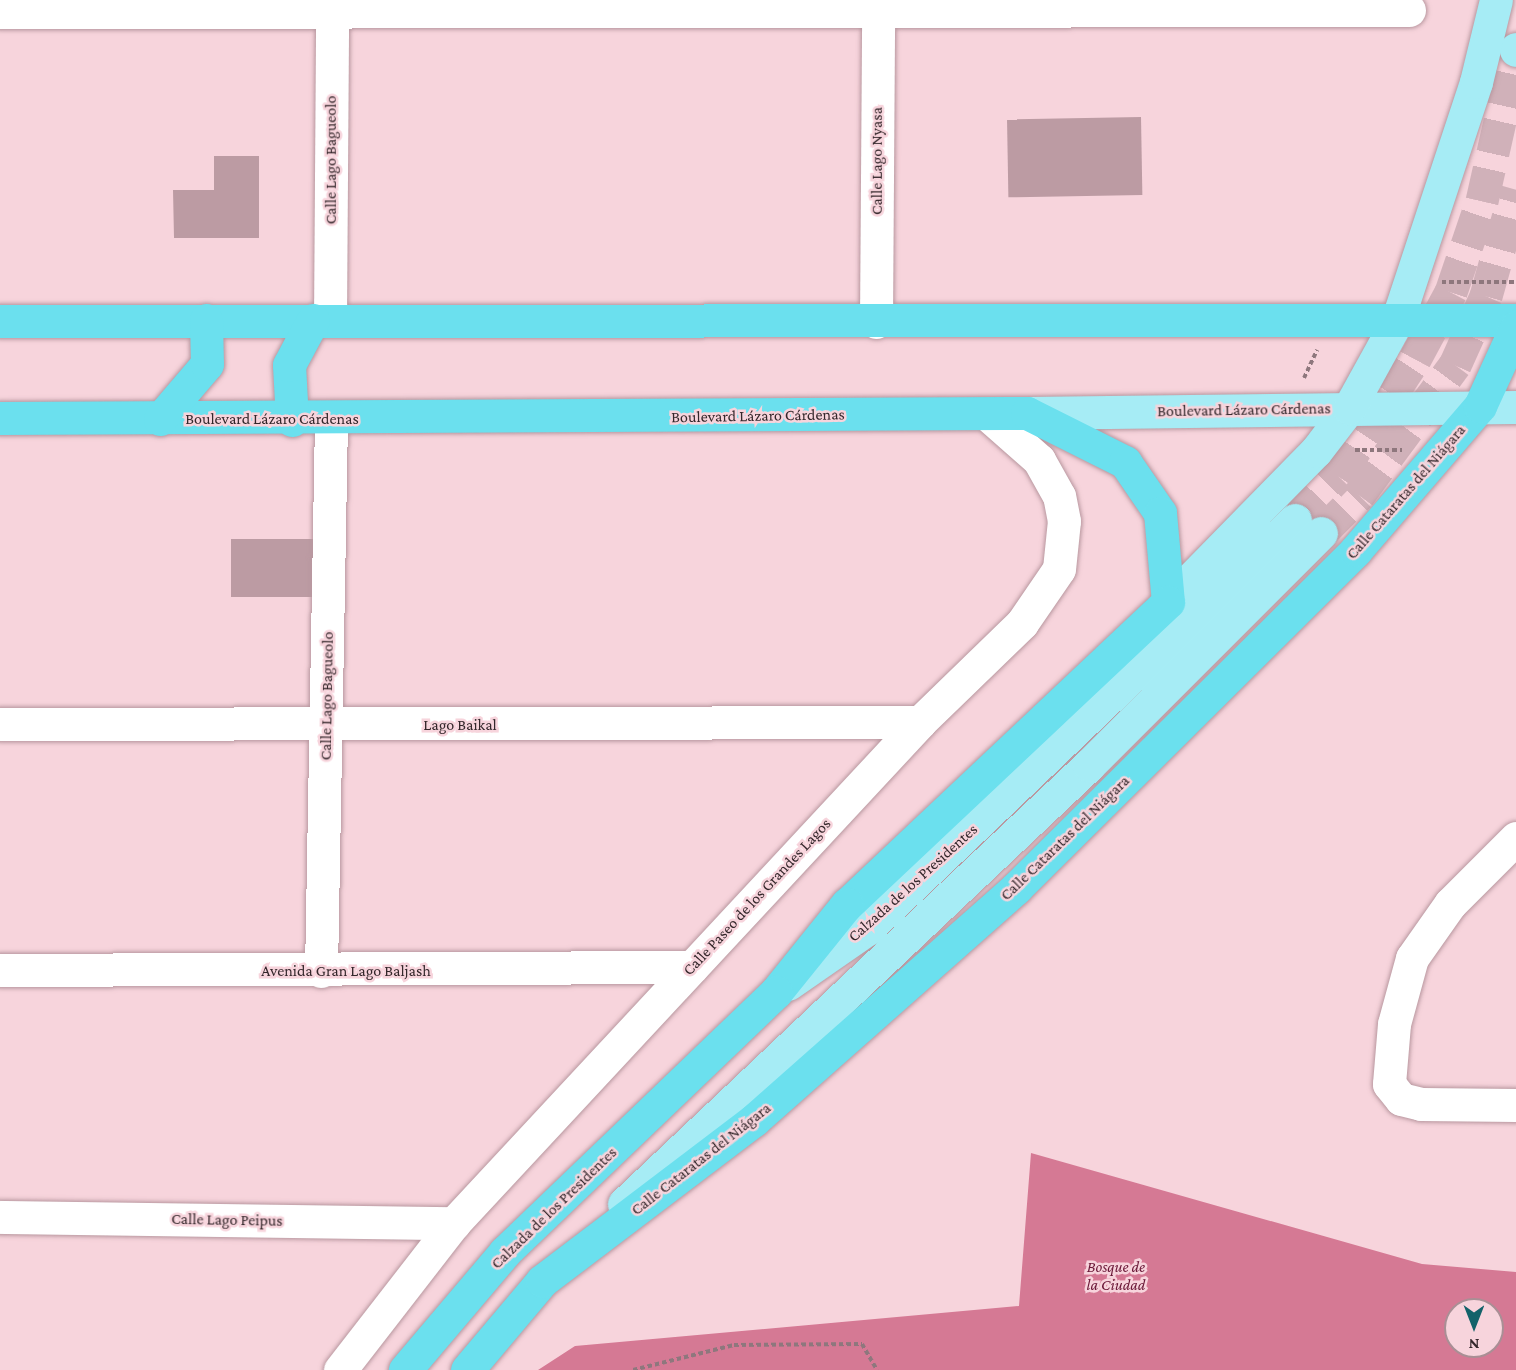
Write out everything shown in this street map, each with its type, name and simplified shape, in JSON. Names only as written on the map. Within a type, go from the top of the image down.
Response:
[{"type":"highway","points":[[160,419],[207,364],[206,320]]},
{"type":"highway","points":[[292,420],[289,365],[322,320]]},
{"type":"highway","points":[[0,321],[1516,320]]},
{"type":"highway","name":"Calle Cataratas del Niágara","points":[[542,1281],[754,1120],[1016,888],[1356,550],[1480,406],[1516,327]]},
{"type":"highway","points":[[776,993],[847,904],[1168,602],[1161,513],[1148,488],[1125,462],[1027,413]]},
{"type":"highway","name":"Boulevard Lázaro Cárdenas","points":[[0,418],[331,420],[1027,413]]},
{"type":"highway","name":"Calzada de los Presidentes","points":[[405,1370],[505,1252],[776,993]]},
{"type":"highway","name":"Calzada de los Presidentes","points":[[467,1370],[542,1281]]},
{"type":"main road","points":[[1168,602],[1316,451],[1349,408],[1397,321],[1412,282],[1496,0]]},
{"type":"main road","name":"Boulevard Lázaro Cárdenas","points":[[1027,413],[1516,407]]},
{"type":"main road","name":"Calzada de los Presidentes","points":[[542,1281],[1089,765],[1308,527],[867,929],[776,993]]},
{"type":"street","points":[[0,12],[332,7],[878,6],[1409,10]]},
{"type":"street","name":"Calle Lago Nyasa","points":[[876,322],[878,6]]},
{"type":"street","name":"Calle Lago Bagueolo","points":[[322,320],[332,7]]},
{"type":"street","name":"Calle Paseo de los Grandes Lagos","points":[[340,1370],[454,1223],[920,722],[1022,623],[1059,569],[1064,521],[1059,496],[1039,460],[987,414]]},
{"type":"street","name":"Calle Lago Bagueolo","points":[[321,971],[331,420]]},
{"type":"street","name":"Lago Baikal","points":[[0,724],[327,726],[920,722]]},
{"type":"street","points":[[1516,838],[1438,918],[1412,958],[1394,1024],[1389,1084],[1401,1099],[1421,1104],[1516,1105]]},
{"type":"street","points":[[1482,871],[1516,874]]},
{"type":"street","name":"Avenida Gran Lago Baljash","points":[[0,970],[321,971],[692,967]]},
{"type":"street","name":"Calle Lago Peipus","points":[[0,1217],[454,1223]]},
{"type":"path","points":[[1412,282],[1516,282]]},
{"type":"path","points":[[1290,409],[1330,321]]},
{"type":"path","points":[[1316,451],[1444,449]]},
{"type":"path","points":[[633,1370],[734,1345],[862,1344],[877,1370]]},
{"type":"green space","name":"Bosque de la Ciudad","points":[[1031,1153],[1422,1264],[1516,1272],[1516,1370],[538,1370],[575,1346],[1019,1306]]},
{"type":"building","points":[[1141,117],[1142,195],[1008,197],[1007,119]]},
{"type":"building","points":[[214,156],[259,156],[259,238],[174,238],[173,190],[214,190]]},
{"type":"building","points":[[231,539],[313,539],[313,597],[231,597]]},
{"type":"tunnel","points":[[1295,520],[1338,476],[1415,359],[1451,292],[1482,201],[1516,50]]},
{"type":"tunnel","points":[[1321,533],[1359,495],[1455,365],[1486,296],[1516,189]]}]
